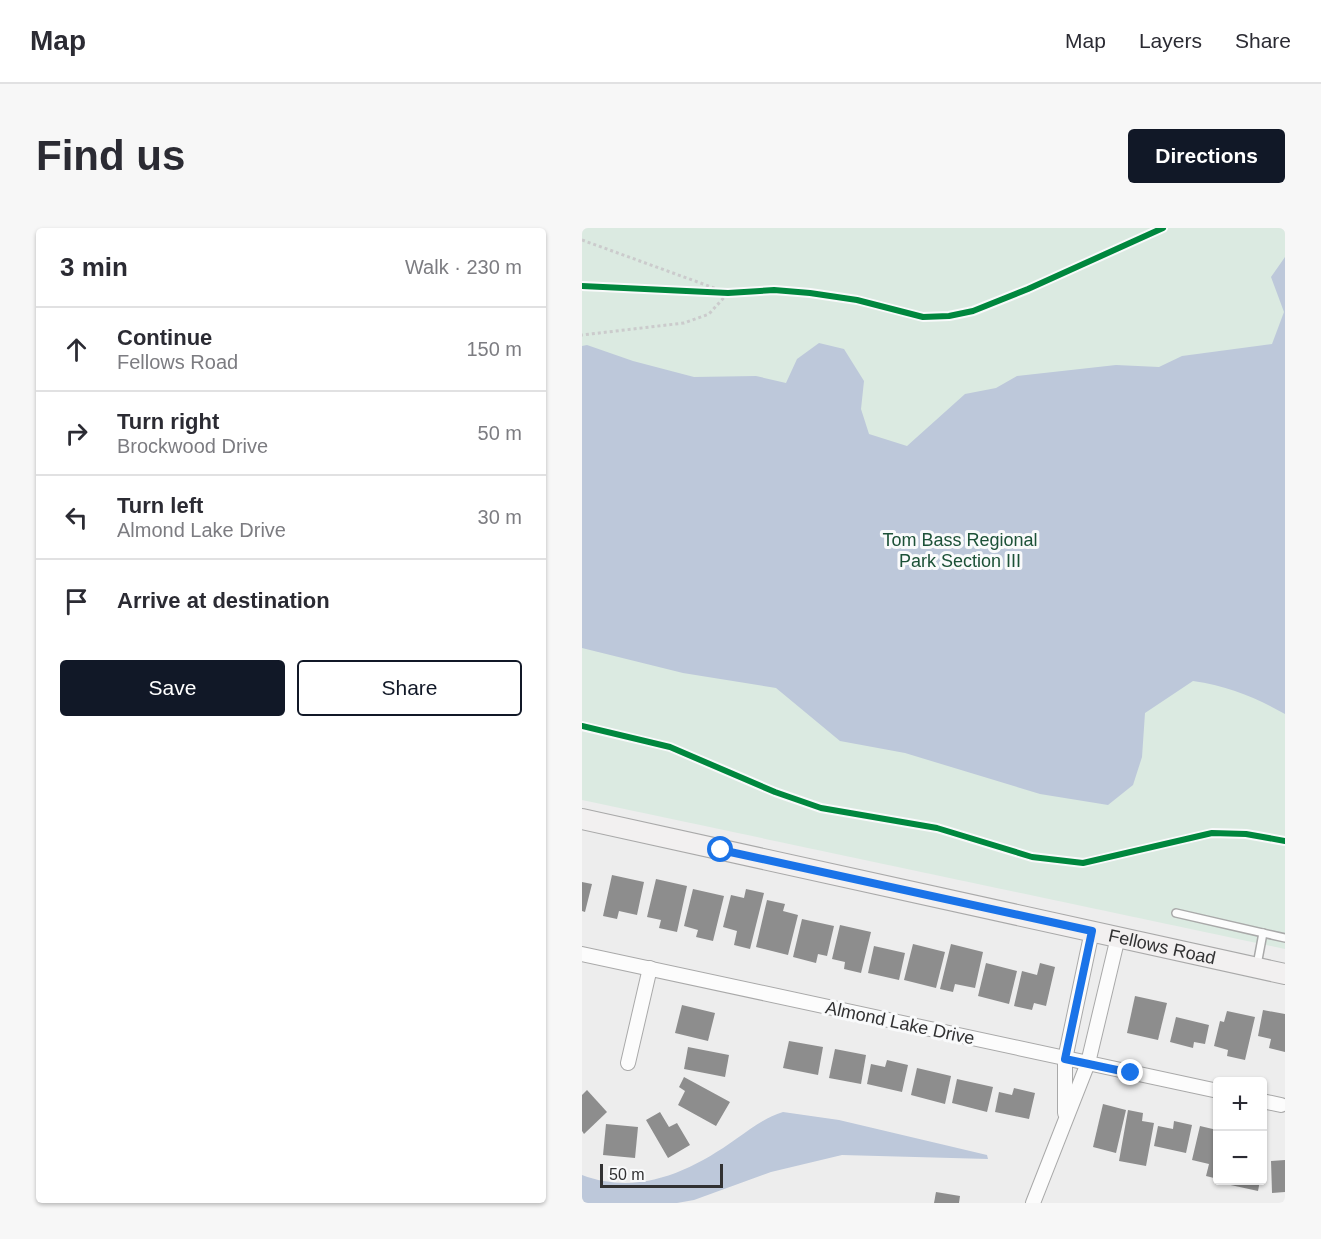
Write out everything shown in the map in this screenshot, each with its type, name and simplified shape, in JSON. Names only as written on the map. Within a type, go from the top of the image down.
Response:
[{"type":"street","name":"Fellows Road","points":[[582,819],[1285,974]]},
{"type":"street","points":[[1065,1121],[1065,1059],[1092,931]]},
{"type":"street","points":[[1033,1203],[1088,1064],[1118,937]]},
{"type":"street","name":"Almond Lake Drive","points":[[582,954],[1213,1090]]},
{"type":"street","points":[[628,1063],[650,969]]},
{"type":"street","points":[[1267,1102],[1281,1105]]},
{"type":"lane","points":[[1176,913],[1285,938]]},
{"type":"lane","points":[[1256,968],[1263,933]]},
{"type":"path","points":[[582,240],[728,293]]},
{"type":"path","points":[[698,292],[739,293]]},
{"type":"path","points":[[582,335],[684,323],[709,314],[728,293]]},
{"type":"green space","name":"Tom Bass Regional Park Section III","points":[[582,228],[1285,228],[1285,949],[582,800]]},
{"type":"water","points":[[1285,257],[1285,714],[1241,693],[1193,681],[1145,713],[1142,757],[1133,785],[1108,805],[1040,794],[905,753],[840,741],[776,688],[683,673],[582,648],[582,346],[587,345],[633,361],[694,377],[756,376],[786,383],[797,359],[819,343],[844,349],[864,381],[861,409],[869,434],[907,446],[965,394],[996,388],[1017,376],[1116,365],[1159,367],[1182,356],[1272,344],[1284,312],[1271,277]]},
{"type":"water","points":[[783,1112],[839,1120],[987,1155],[988,1159],[842,1155],[771,1172],[694,1200],[677,1203],[582,1203],[582,1175],[603,1181],[623,1183],[643,1182],[663,1177],[700,1161],[758,1124]]},
{"type":"building","points":[[612,875],[644,882],[637,915],[619,911],[617,919],[603,916]]},
{"type":"building","points":[[656,879],[687,886],[677,932],[659,928],[661,920],[647,917]]},
{"type":"building","points":[[582,882],[592,884],[585,912],[582,911]]},
{"type":"building","points":[[693,889],[724,896],[713,941],[696,937],[698,930],[684,926]]},
{"type":"building","points":[[746,889],[764,893],[750,949],[734,945],[737,931],[723,927],[731,895],[744,898]]},
{"type":"building","points":[[767,900],[785,904],[783,911],[798,915],[788,955],[756,947]]},
{"type":"building","points":[[802,919],[834,926],[827,956],[818,954],[816,963],[793,957]]},
{"type":"building","points":[[840,925],[871,932],[861,973],[844,969],[845,962],[832,959]]},
{"type":"building","points":[[913,944],[945,952],[936,988],[904,980]]},
{"type":"building","points":[[951,944],[983,952],[975,988],[955,984],[953,992],[940,989]]},
{"type":"building","points":[[874,946],[905,953],[899,980],[868,973]]},
{"type":"building","points":[[986,963],[1017,971],[1009,1004],[978,996]]},
{"type":"building","points":[[1040,963],[1055,967],[1046,1006],[1034,1003],[1032,1010],[1014,1006],[1022,971],[1037,975]]},
{"type":"building","points":[[1135,996],[1167,1003],[1158,1040],[1127,1033]]},
{"type":"building","points":[[682,1005],[715,1013],[708,1041],[675,1033]]},
{"type":"building","points":[[1263,1010],[1285,1014],[1285,1052],[1269,1048],[1271,1039],[1258,1036]]},
{"type":"building","points":[[1227,1011],[1255,1017],[1245,1060],[1227,1056],[1228,1050],[1214,1046],[1220,1021],[1224,1022]]},
{"type":"building","points":[[1176,1017],[1209,1025],[1205,1044],[1194,1042],[1193,1048],[1170,1042]]},
{"type":"building","points":[[789,1041],[823,1047],[818,1075],[783,1068]]},
{"type":"building","points":[[688,1047],[729,1055],[725,1077],[684,1069]]},
{"type":"building","points":[[835,1049],[866,1055],[861,1084],[829,1078]]},
{"type":"building","points":[[887,1060],[908,1065],[902,1092],[867,1084],[871,1064],[885,1067]]},
{"type":"building","points":[[917,1068],[951,1076],[945,1104],[911,1095]]},
{"type":"building","points":[[684,1077],[730,1102],[716,1126],[678,1105],[685,1091],[679,1087]]},
{"type":"building","points":[[957,1079],[993,1087],[987,1112],[952,1103]]},
{"type":"building","points":[[1014,1088],[1035,1093],[1029,1119],[995,1112],[999,1092],[1012,1095]]},
{"type":"building","points":[[587,1090],[607,1112],[584,1134],[582,1131],[582,1095]]},
{"type":"building","points":[[1103,1104],[1126,1110],[1116,1153],[1093,1147]]},
{"type":"building","points":[[1128,1110],[1143,1113],[1142,1121],[1154,1123],[1146,1166],[1119,1161]]},
{"type":"building","points":[[660,1112],[669,1127],[677,1123],[690,1145],[668,1158],[646,1120]]},
{"type":"building","points":[[1174,1121],[1192,1125],[1186,1153],[1154,1146],[1158,1126],[1173,1129]]},
{"type":"building","points":[[606,1124],[638,1127],[635,1158],[603,1155]]},
{"type":"building","points":[[1200,1126],[1213,1129],[1213,1178],[1206,1176],[1209,1164],[1192,1160]]},
{"type":"building","points":[[1285,1160],[1285,1192],[1272,1193],[1271,1161]]},
{"type":"building","points":[[1231,1185],[1259,1185],[1258,1191]]},
{"type":"building","points":[[936,1192],[960,1196],[959,1203],[934,1203]]},
{"type":"cycle path","points":[[582,286],[728,293],[774,290],[857,300],[923,317],[949,316],[973,311],[1028,289],[1163,228]]},
{"type":"cycle path","points":[[582,726],[670,747],[775,792],[821,808],[937,828],[1032,857],[1083,863],[1212,833],[1246,834],[1285,841]]},
{"type":"route","points":[[721,850],[1092,931],[1065,1059],[1131,1073]]}]
